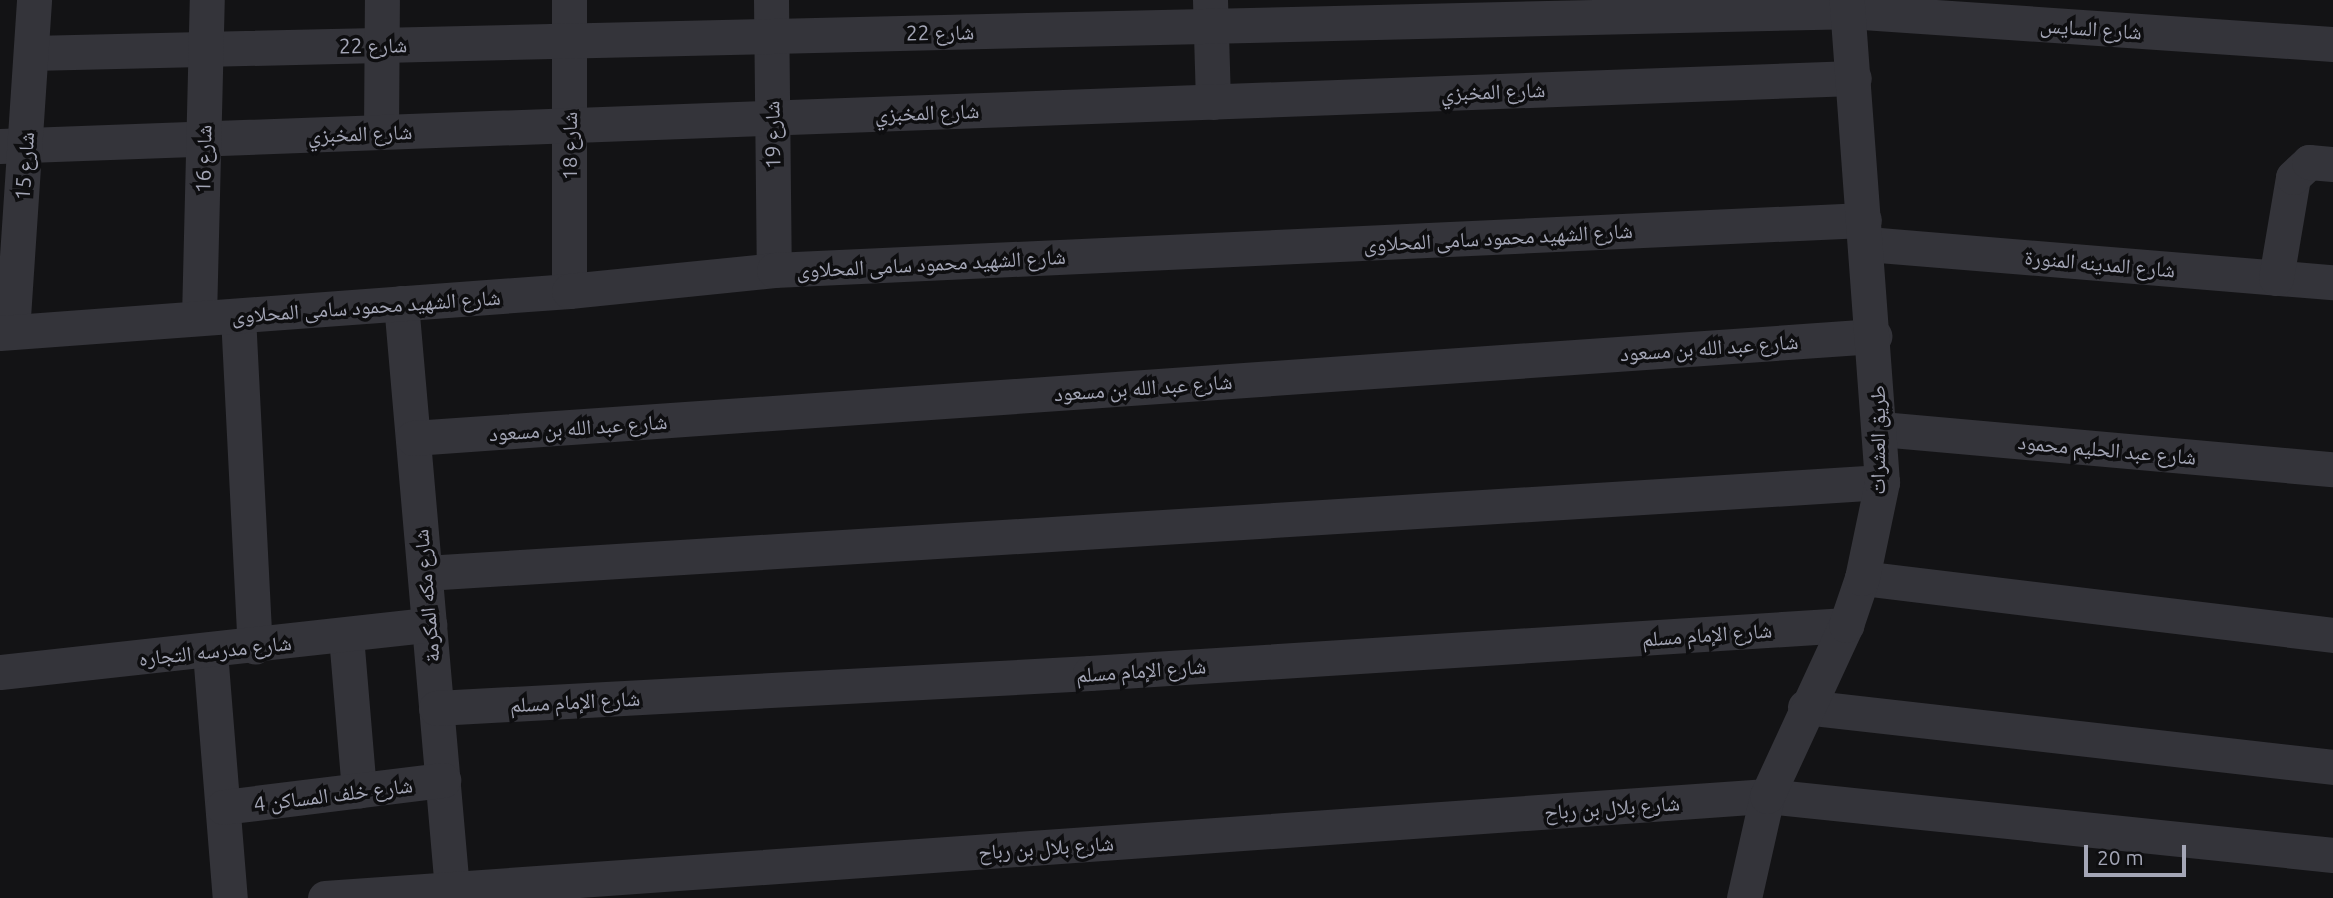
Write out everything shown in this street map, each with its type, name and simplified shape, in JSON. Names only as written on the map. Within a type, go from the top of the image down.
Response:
[{"type":"street","name":"شارع 15","points":[[6,333],[13,146],[31,53],[34,0]]},
{"type":"street","name":"شارع 16","points":[[199,318],[207,0]]},
{"type":"street","points":[[381,132],[382,0]]},
{"type":"street","name":"شارع 18","points":[[569,0],[569,291]]},
{"type":"street","name":"شارع 19","points":[[771,0],[774,270]]},
{"type":"street","name":"شارع 22","points":[[31,53],[771,36],[1210,13],[1848,6]]},
{"type":"street","name":"شارع السايس","points":[[1848,6],[2333,44]]},
{"type":"street","name":"طريق العشرات","points":[[1744,898],[1767,796],[1805,706],[1846,625],[1862,578],[1882,482],[1881,429],[1848,6]]},
{"type":"street","points":[[1210,13],[1213,102]]},
{"type":"street","name":"شارع المخبزي","points":[[13,146],[1854,78]]},
{"type":"street","points":[[2276,278],[2292,177],[2309,162],[2333,164]]},
{"type":"street","name":"شارع الشهيد محمود سامى المحلاوى","points":[[6,333],[569,291],[774,270],[1866,232]]},
{"type":"street","name":"شارع المدينه المنورة","points":[[1866,232],[2333,282]]},
{"type":"street","name":"شارع مكه المكرمة","points":[[401,303],[452,889]]},
{"type":"street","points":[[238,316],[254,647]]},
{"type":"street","name":"شارع عبد الله بن مسعود","points":[[413,438],[1874,336]]},
{"type":"street","name":"شارع عبد الحليم محمود","points":[[1881,429],[2333,469]]},
{"type":"street","points":[[425,573],[1882,482]]},
{"type":"street","points":[[1862,578],[2333,635]]},
{"type":"street","name":"شارع مدرسه التجاره","points":[[0,672],[210,652],[429,625]]},
{"type":"street","name":"شارع الإمام مسلم","points":[[436,708],[1090,673],[1846,625]]},
{"type":"street","points":[[345,636],[359,790]]},
{"type":"street","points":[[210,652],[230,898]]},
{"type":"street","points":[[1805,706],[2333,767]]},
{"type":"street","name":"شارع خلف المساكن 4","points":[[223,807],[443,780]]},
{"type":"street","name":"شارع بلال بن رباح","points":[[325,898],[1767,796],[2333,855]]}]
